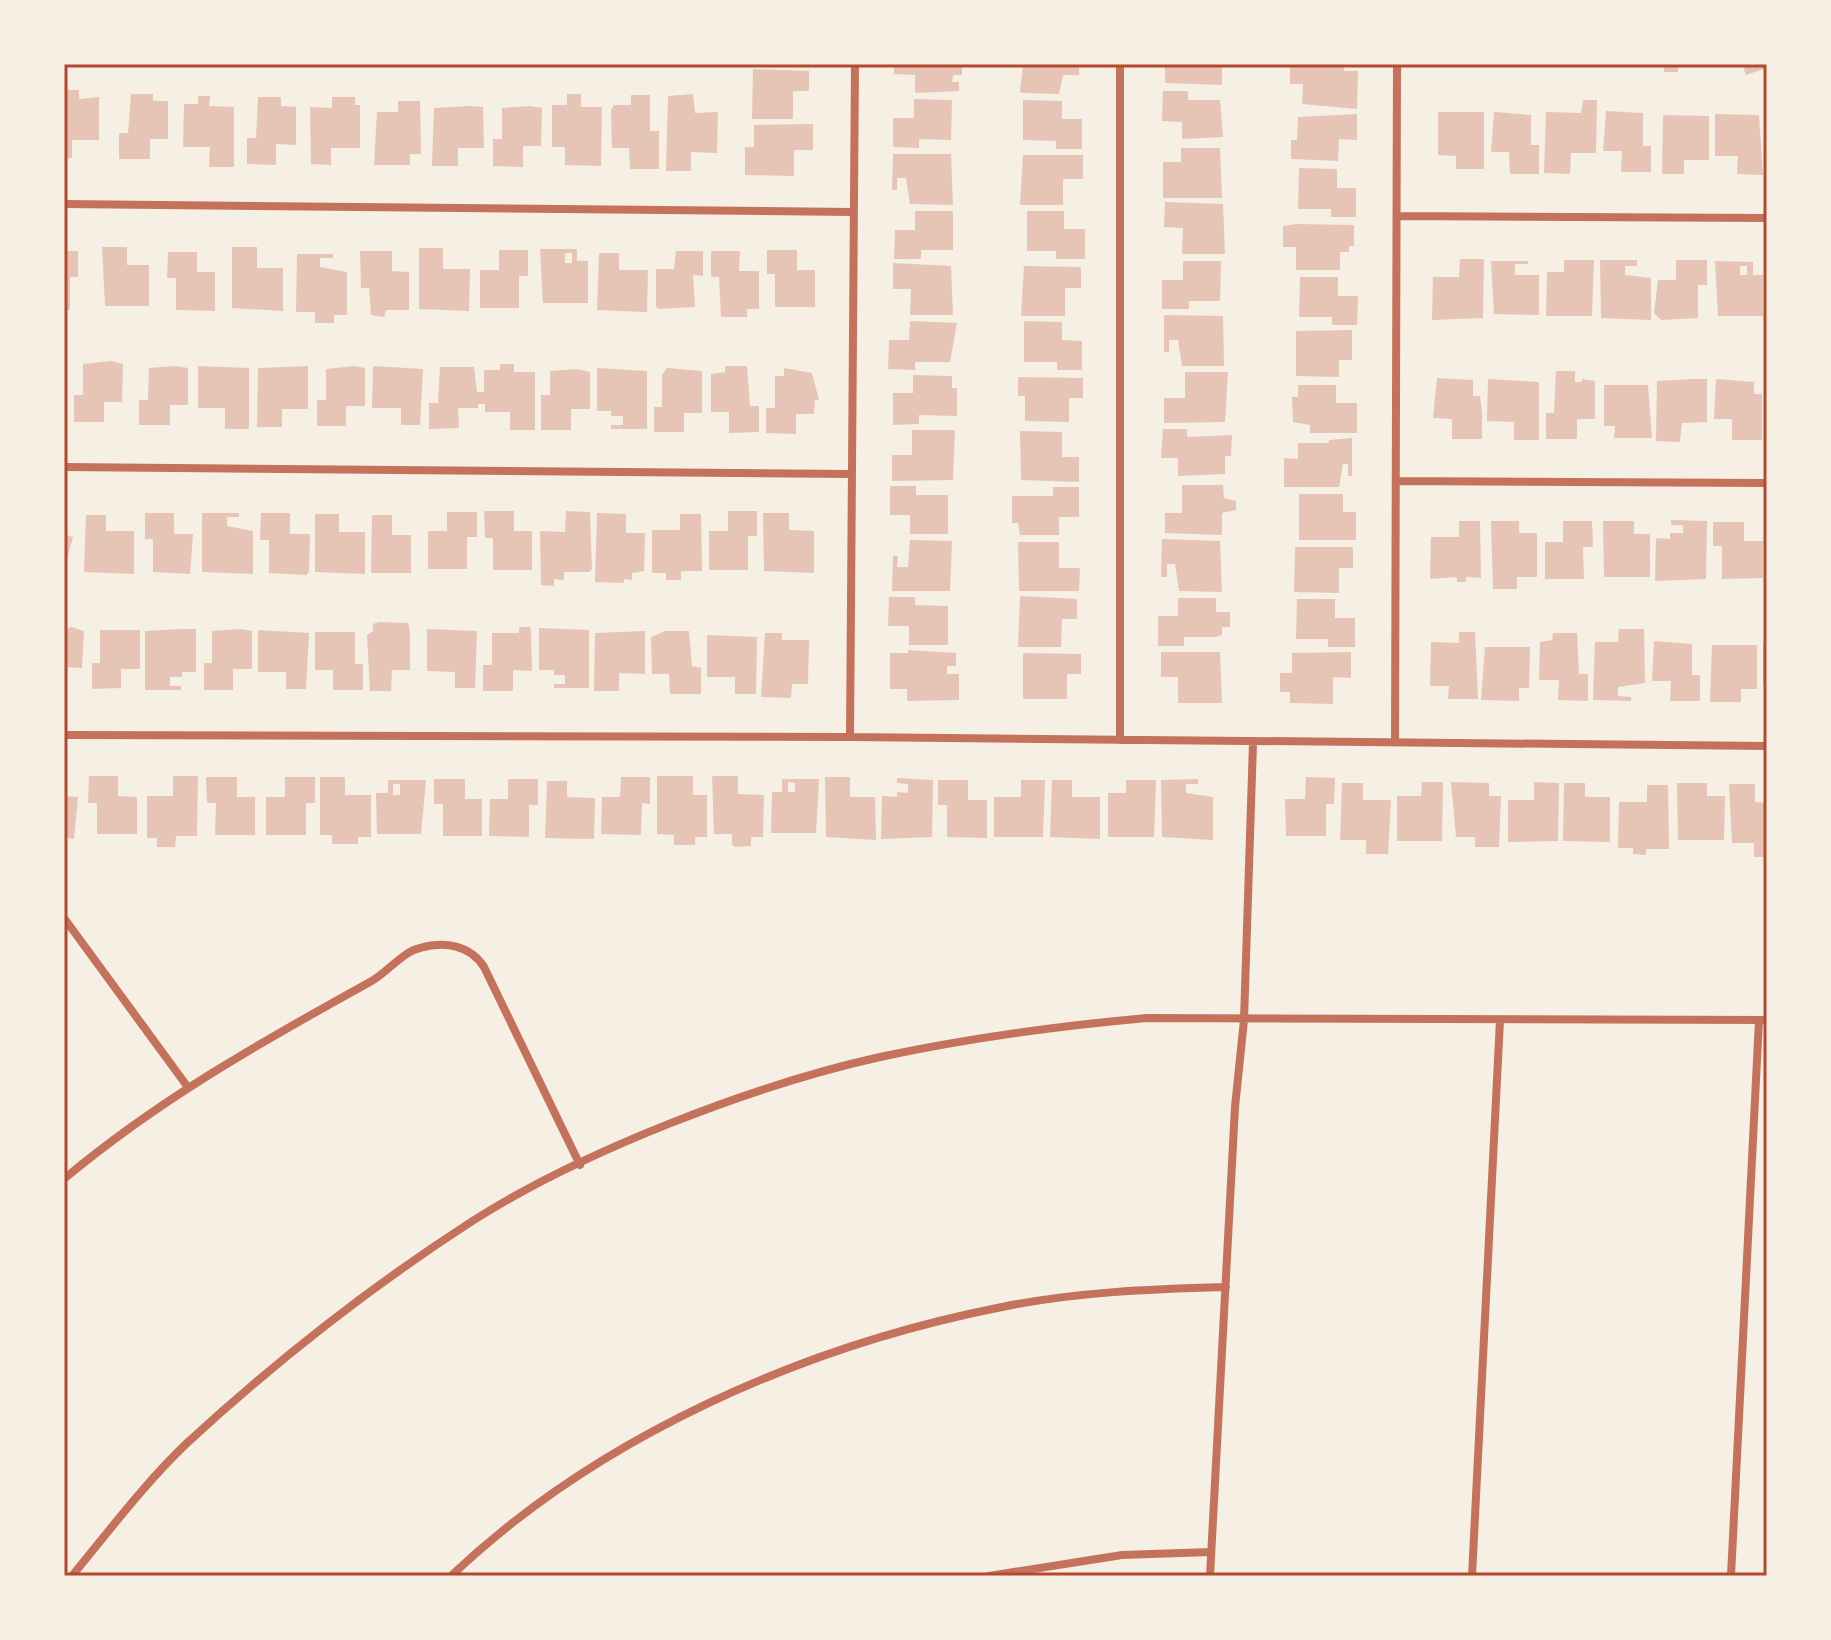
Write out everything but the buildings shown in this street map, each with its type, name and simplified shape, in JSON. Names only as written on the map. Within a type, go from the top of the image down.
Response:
[{"type":"street","points":[[850,737],[849,474],[855,64]]},
{"type":"street","points":[[1120,64],[1120,740]]},
{"type":"street","points":[[1395,742],[1397,64]]},
{"type":"street","points":[[64,204],[852,212]]},
{"type":"street","points":[[1398,216],[1767,218]]},
{"type":"street","points":[[64,467],[849,474]]},
{"type":"street","points":[[1398,481],[1767,483]]},
{"type":"street","points":[[64,735],[850,737],[1767,746]]},
{"type":"street","points":[[1210,1576],[1235,1107],[1244,1020],[1253,743]]},
{"type":"street","points":[[64,918],[187,1086]]},
{"type":"street","points":[[64,1179],[103,1146],[187,1086],[380,976],[415,948],[437,944],[465,948],[484,967],[580,1165]]},
{"type":"street","points":[[72,1576],[185,1445],[290,1356],[476,1219],[580,1165],[746,1097],[880,1057],[1080,1024],[1147,1018],[1763,1020],[1731,1576]]},
{"type":"street","points":[[1472,1576],[1500,1020]]},
{"type":"street","points":[[451,1576],[531,1507],[605,1457],[698,1411],[821,1357],[939,1321],[1004,1306],[1161,1289],[1226,1287]]},
{"type":"street","points":[[989,1576],[1122,1555],[1211,1552]]}]
